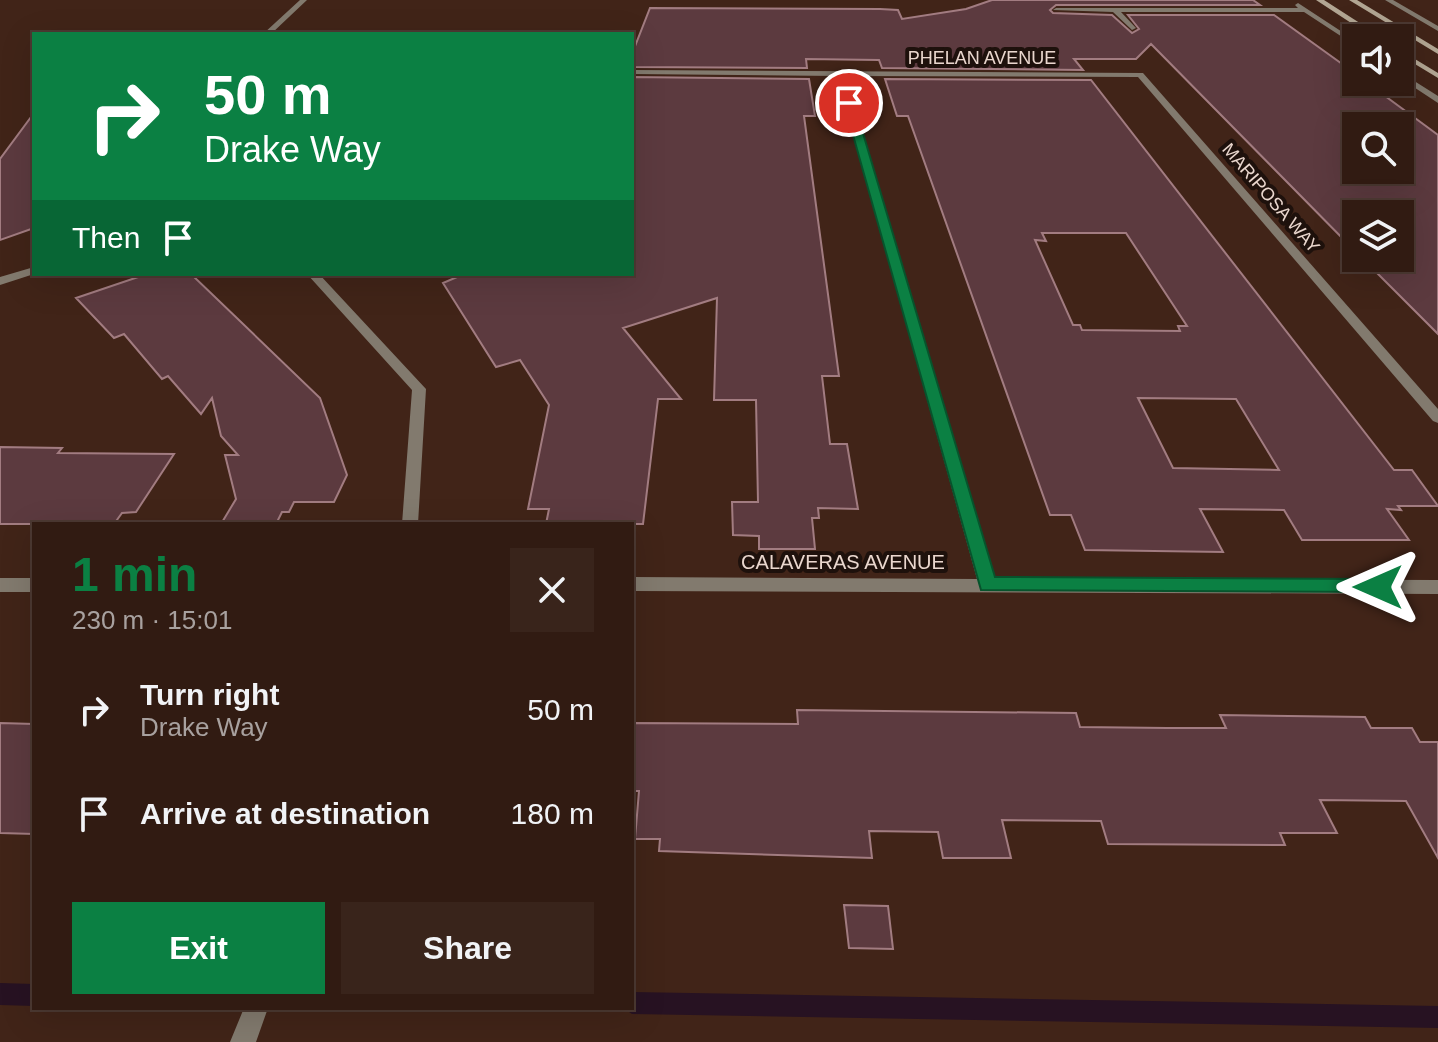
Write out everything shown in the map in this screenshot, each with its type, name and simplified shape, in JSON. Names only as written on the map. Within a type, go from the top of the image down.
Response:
[{"type":"main road","points":[[1319,0],[1357,24]]},
{"type":"main road","points":[[1352,0],[1438,52]]},
{"type":"main road","points":[[1414,61],[1438,76]]},
{"type":"street","points":[[269,32],[304,0]]},
{"type":"street","points":[[1290,0],[1342,35]]},
{"type":"street","points":[[1388,0],[1438,29]]},
{"type":"street","points":[[1056,10],[1305,10]]},
{"type":"street","points":[[1115,10],[1132,28]]},
{"type":"street","name":"PHELAN AVENUE","points":[[634,72],[1140,75]]},
{"type":"street","points":[[840,73],[987,584]]},
{"type":"street","name":"MARIPOSA WAY","points":[[1140,75],[1438,418]]},
{"type":"street","points":[[1414,84],[1438,100]]},
{"type":"street","points":[[0,281],[32,271]]},
{"type":"street","points":[[315,276],[419,389],[410,522]]},
{"type":"street","name":"CALAVERAS AVENUE","points":[[634,584],[1438,587]]},
{"type":"street","points":[[0,585],[32,585]]},
{"type":"street","points":[[243,1042],[255,1010]]},
{"type":"building","points":[[992,0],[1253,0],[1260,5],[1056,5],[1050,10],[1053,13],[1112,15],[1132,33],[1139,29],[1128,15],[1274,15],[1342,64],[1342,96],[1385,96],[1407,112],[1342,112],[1342,184],[1414,184],[1414,117],[1438,135],[1438,334],[1376,272],[1414,272],[1414,200],[1342,200],[1342,238],[1151,44],[1136,59],[1074,59],[1083,70],[882,68],[879,60],[806,59],[807,68],[634,67],[634,49],[650,8],[898,10],[902,19],[966,9]]},
{"type":"building","points":[[634,77],[809,79],[815,116],[804,116],[839,376],[822,376],[830,444],[847,444],[858,509],[818,508],[819,518],[812,518],[815,549],[759,549],[759,536],[733,535],[732,502],[758,502],[756,400],[714,400],[717,298],[623,328],[681,399],[658,399],[643,524],[546,522],[549,509],[528,509],[549,405],[520,360],[496,367],[443,283],[459,276],[634,276]]},
{"type":"building","points":[[885,79],[1091,80],[1394,470],[1412,470],[1438,506],[1387,509],[1409,540],[1302,540],[1284,510],[1200,509],[1223,552],[1085,550],[1071,515],[1050,515],[908,116],[897,116]],"holes":[[[1042,233],[1126,233],[1187,326],[1178,326],[1180,331],[1082,330],[1080,325],[1073,325],[1035,240],[1046,241]],[[1138,398],[1236,399],[1279,470],[1173,468]]]},
{"type":"building","points":[[32,116],[32,229],[0,240],[0,159]]},
{"type":"building","points":[[141,276],[193,276],[320,398],[347,475],[334,502],[294,502],[289,512],[282,512],[277,522],[222,522],[236,499],[225,455],[238,455],[221,436],[212,398],[201,414],[168,376],[162,379],[124,334],[114,338],[76,298]]},
{"type":"building","points":[[0,447],[62,448],[58,453],[174,454],[136,512],[122,513],[115,522],[0,524]]},
{"type":"building","points":[[797,710],[1076,713],[1080,727],[1226,728],[1220,715],[1365,717],[1371,728],[1412,728],[1420,742],[1438,742],[1438,858],[1406,801],[1320,800],[1337,833],[1280,833],[1285,845],[1108,844],[1101,821],[1002,820],[1011,858],[943,858],[938,832],[869,831],[872,858],[659,851],[660,839],[635,839],[639,791],[634,791],[634,723],[798,724]]},
{"type":"building","points":[[0,723],[32,724],[32,834],[0,833]]},
{"type":"building","points":[[844,905],[888,906],[893,949],[849,948]]},
{"type":"waterway","points":[[0,994],[32,995]]},
{"type":"waterway","points":[[634,1003],[1438,1017]]},
{"type":"route","points":[[849,103],[987,584],[1378,587]]}]
